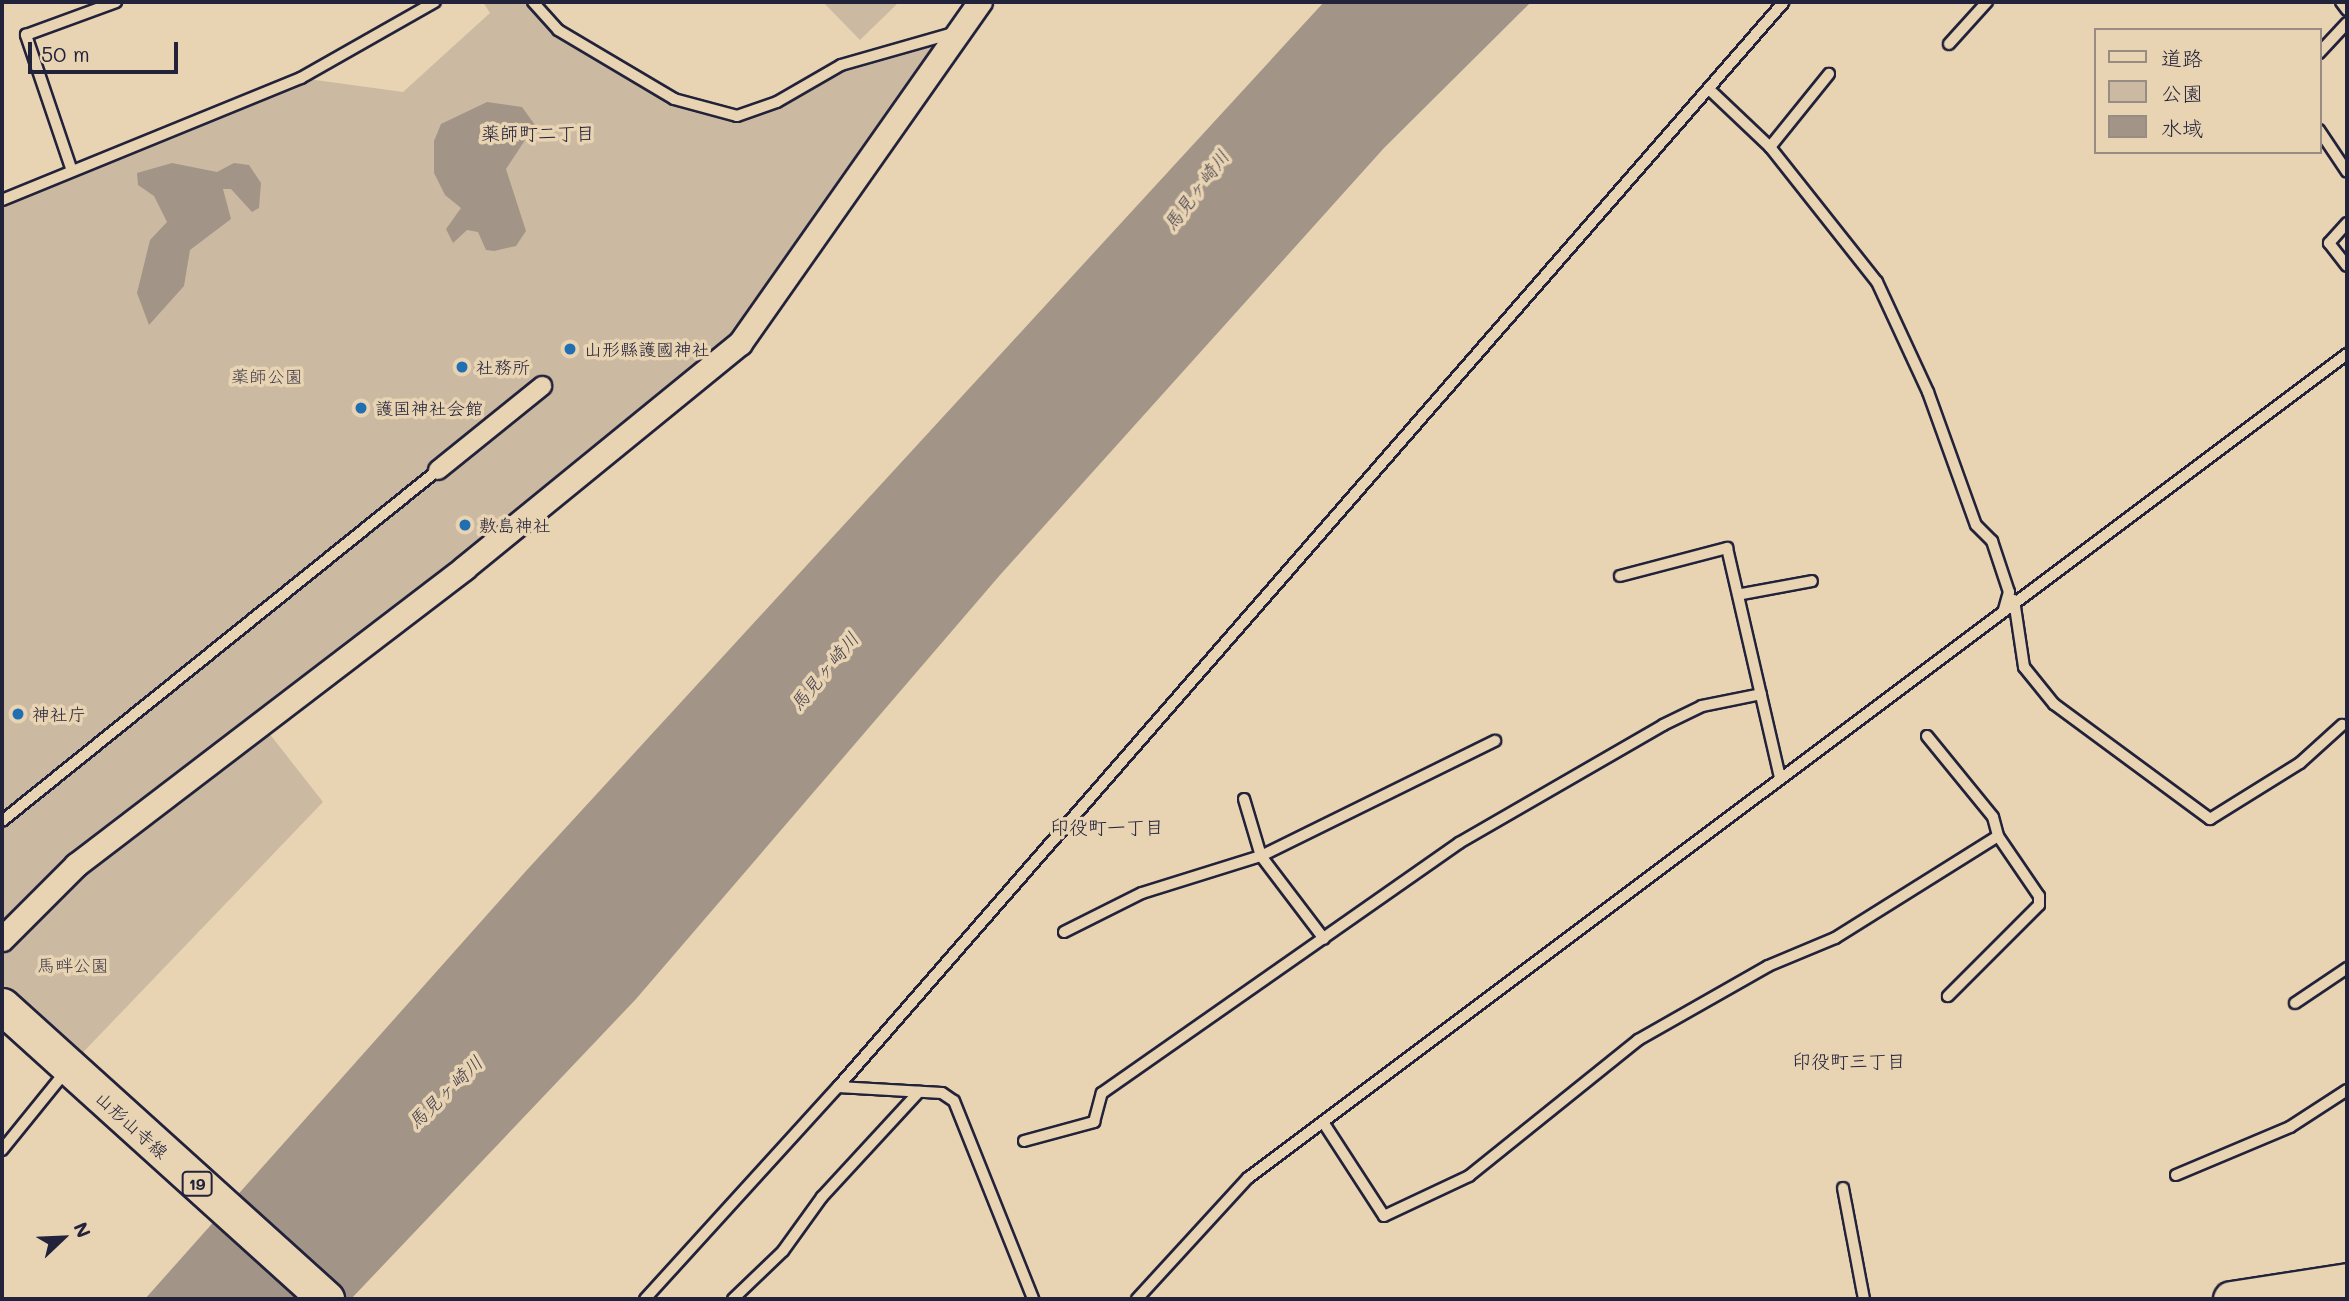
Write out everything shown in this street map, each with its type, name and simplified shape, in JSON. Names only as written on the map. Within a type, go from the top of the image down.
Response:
[{"type":"main road","name":"山形山寺線","points":[[2,1006],[326,1299]]},
{"type":"main road","points":[[2231,1299],[2347,1281]]},
{"type":"street","points":[[2,939],[76,865],[464,568],[740,344],[980,2]]},
{"type":"street","points":[[438,470],[541,386]]},
{"type":"lane","points":[[72,171],[26,35],[116,2]]},
{"type":"lane","points":[[2,200],[301,78],[435,2]]},
{"type":"lane","points":[[533,2],[558,30],[674,99],[737,116],[778,102],[841,65],[960,31]]},
{"type":"lane","points":[[645,1299],[838,1087],[1784,2]]},
{"type":"lane","points":[[1949,44],[1987,2]]},
{"type":"lane","points":[[2341,2],[2347,10]]},
{"type":"lane","points":[[2321,50],[2347,23]]},
{"type":"lane","points":[[1770,147],[1829,74]]},
{"type":"lane","points":[[1710,90],[1770,147],[1877,282],[1928,392],[1976,525],[1992,541],[2009,592],[2004,609]]},
{"type":"lane","points":[[2321,133],[2347,172]]},
{"type":"lane","points":[[2347,223],[2329,243],[2347,266]]},
{"type":"lane","points":[[1137,1299],[1248,1178],[2014,600],[2347,354]]},
{"type":"lane","points":[[2,821],[438,470]]},
{"type":"lane","points":[[1620,576],[1719,545],[1727,548],[1742,594],[1780,778]]},
{"type":"lane","points":[[1742,594],[1812,581]]},
{"type":"lane","points":[[2014,600],[2024,667],[2054,704],[2210,819],[2300,763],[2342,725]]},
{"type":"lane","points":[[1024,1141],[1094,1122],[1101,1093],[1459,843],[1571,776],[1702,706],[1761,694]]},
{"type":"lane","points":[[1927,736],[1993,817],[1998,836],[2039,896],[2039,905],[1948,996]]},
{"type":"lane","points":[[1064,932],[1142,892],[1261,856],[1495,741]]},
{"type":"lane","points":[[1244,799],[1261,856],[1324,939]]},
{"type":"lane","points":[[1323,1122],[1384,1216],[1469,1176],[1638,1040],[1768,966],[1835,938],[1998,836]]},
{"type":"lane","points":[[2295,1003],[2347,968]]},
{"type":"lane","points":[[2,1150],[68,1068]]},
{"type":"lane","points":[[838,1087],[919,1092],[954,1101],[1033,1299]]},
{"type":"lane","points":[[2176,1175],[2290,1127],[2347,1090]]},
{"type":"lane","points":[[733,1299],[783,1251],[822,1197],[919,1092]]},
{"type":"lane","points":[[1843,1188],[1864,1299]]},
{"type":"green space","name":"薬師公園","points":[[483,2],[533,2],[558,30],[701,111],[737,116],[841,65],[960,31],[735,338],[261,723],[323,802],[68,1068],[2,1006],[2,200],[301,78],[403,92],[490,13]]},
{"type":"green space","points":[[823,2],[899,2],[860,40]]},
{"type":"water","name":"馬見ヶ崎川","points":[[1324,2],[1531,2],[1384,148],[1000,575],[636,999],[351,1299],[145,1299],[526,871]]},
{"type":"water","points":[[487,102],[522,107],[535,125],[506,169],[526,231],[516,246],[494,251],[486,250],[478,232],[467,230],[453,243],[446,229],[461,208],[445,195],[434,173],[434,141],[441,124]]},
{"type":"water","points":[[172,163],[217,172],[234,163],[249,165],[261,183],[259,208],[252,212],[231,189],[223,189],[231,219],[190,250],[184,286],[149,325],[137,293],[150,240],[167,222],[154,196],[138,185],[137,173]]},
{"type":"place","name":"山形縣護國神社","points":[[570,349]]},
{"type":"place","name":"社務所","points":[[462,367]]},
{"type":"place","name":"護国神社会館","points":[[361,408]]},
{"type":"place","name":"敷島神社","points":[[465,525]]},
{"type":"place","name":"神社庁","points":[[18,714]]},
{"type":"district","name":"薬師町二丁目","points":[[538,133]]},
{"type":"district","name":"印役町一丁目","points":[[1107,827]]},
{"type":"district","name":"印役町三丁目","points":[[1849,1061]]},
{"type":"park label","name":"馬畔公園","points":[[73,965]]}]
